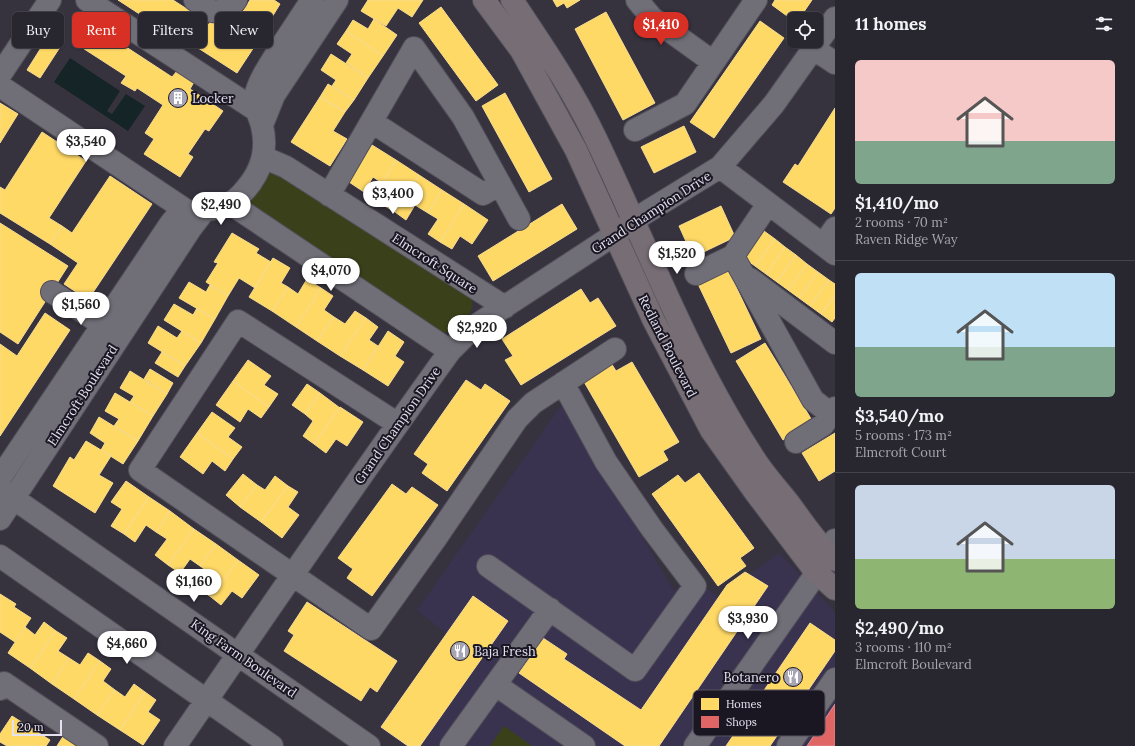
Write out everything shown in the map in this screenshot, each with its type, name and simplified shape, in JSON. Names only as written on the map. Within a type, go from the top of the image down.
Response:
[{"type":"main road","name":"Redland Boulevard","points":[[484,0],[521,50],[576,150],[654,321],[711,430],[755,492],[815,571],[835,589]]},
{"type":"main road","name":"Redland Boulevard","points":[[512,0],[562,76],[596,139],[688,339],[734,427],[753,457],[809,532],[832,551]]},
{"type":"street","points":[[0,75],[50,0]]},
{"type":"street","points":[[87,0],[259,117]]},
{"type":"street","points":[[195,0],[212,11],[224,10],[232,5],[236,0]]},
{"type":"street","points":[[259,117],[337,0]]},
{"type":"street","points":[[637,0],[652,18],[713,62]]},
{"type":"street","points":[[635,130],[685,104],[756,0]]},
{"type":"street","points":[[0,86],[197,212],[218,209],[231,204],[238,199],[256,176],[263,157],[264,141],[255,98],[265,72],[306,2]]},
{"type":"street","name":"Grand Champion Drive","points":[[175,746],[239,655],[292,574],[450,351],[475,326],[633,221],[720,167],[774,104],[835,18]]},
{"type":"street","points":[[329,195],[414,48],[463,116],[520,219]]},
{"type":"street","points":[[814,49],[835,63]]},
{"type":"street","points":[[372,122],[483,194],[500,184]]},
{"type":"street","name":"Elmcroft Square","points":[[263,157],[286,168],[505,307]]},
{"type":"street","points":[[720,167],[768,204],[831,242]]},
{"type":"street","points":[[231,204],[450,351]]},
{"type":"street","points":[[696,274],[733,256],[768,204]]},
{"type":"street","name":"Elmcroft Boulevard","points":[[0,478],[191,228],[197,212]]},
{"type":"street","points":[[733,256],[813,400],[833,411],[823,425],[796,442]]},
{"type":"street","points":[[744,275],[835,343]]},
{"type":"street","points":[[47,298],[108,336]]},
{"type":"street","points":[[398,424],[238,321],[140,470],[371,629],[436,538],[517,419],[533,403],[614,349]]},
{"type":"street","name":"Elmcroft Boulevard","points":[[0,519],[7,494],[108,336]]},
{"type":"street","points":[[488,566],[635,670],[695,586],[652,529],[606,462],[563,383]]},
{"type":"street","name":"King Farm Boulevard","points":[[7,494],[369,746]]},
{"type":"street","points":[[735,690],[811,580],[815,571],[832,551]]},
{"type":"street","points":[[0,556],[272,746]]},
{"type":"street","points":[[452,746],[550,609]]},
{"type":"street","points":[[825,693],[835,679]]},
{"type":"street","points":[[0,689],[4,682],[97,746]]},
{"type":"street","points":[[496,685],[584,746]]},
{"type":"street","points":[[696,746],[703,736]]},
{"type":"street","points":[[788,746],[795,736]]},
{"type":"shaded area","points":[[70,58],[120,91],[107,111],[112,114],[126,94],[145,106],[128,131],[54,82]]},
{"type":"shaded area","points":[[563,403],[674,591],[690,577],[719,597],[779,553],[835,612],[835,746],[405,746],[378,727],[448,635],[417,610]]},
{"type":"green space","points":[[277,171],[471,297],[471,310],[464,322],[452,330],[439,333],[251,210],[250,201],[252,197],[263,187],[267,176],[271,172]]},
{"type":"green space","points":[[504,726],[532,746],[490,746]]},
{"type":"building: Homes","points":[[118,0],[173,0],[192,12],[138,12]]},
{"type":"building: Homes","points":[[250,0],[274,0],[280,4],[273,16],[273,12],[243,12]]},
{"type":"building: Homes","points":[[368,0],[423,0],[412,17],[398,8],[386,26],[361,11]]},
{"type":"building: Homes","points":[[553,0],[580,0],[567,8],[564,3],[557,7]]},
{"type":"building: Homes","points":[[775,0],[812,0],[804,12],[787,12],[787,16],[772,5]]},
{"type":"building: Homes","points":[[441,7],[498,85],[476,101],[419,23]]},
{"type":"building: Homes","points":[[606,12],[655,103],[623,120],[575,29]]},
{"type":"building: Homes","points":[[212,19],[215,21],[215,48],[253,48],[237,73],[198,48],[207,48],[207,27]]},
{"type":"building: Homes","points":[[374,19],[397,35],[383,56],[346,31],[353,20],[368,29]]},
{"type":"building: Homes","points":[[760,21],[784,38],[714,138],[690,122]]},
{"type":"building: Homes","points":[[346,31],[383,56],[368,78],[346,63],[352,54],[337,44]]},
{"type":"building: Homes","points":[[41,48],[59,48],[40,78],[27,70]]},
{"type":"building: Homes","name":"Locker","points":[[83,48],[128,48],[172,77],[177,71],[194,82],[190,89],[223,111],[209,131],[205,129],[188,154],[193,157],[180,177],[144,154],[154,139],[145,133],[163,105],[137,88],[135,91],[121,83],[126,76]]},
{"type":"building: Homes","points":[[331,54],[368,78],[354,100],[332,86],[336,80],[321,70]]},
{"type":"building: Homes","points":[[328,84],[354,100],[345,112],[320,97]]},
{"type":"building: Homes","points":[[505,93],[552,179],[529,192],[482,106]]},
{"type":"building: Homes","points":[[320,97],[345,112],[333,131],[347,139],[330,166],[291,142]]},
{"type":"building: Homes","points":[[0,103],[18,114],[0,143]]},
{"type":"building: Homes","points":[[835,108],[835,208],[831,214],[783,182],[795,164],[798,166]]},
{"type":"building: Homes","points":[[684,126],[696,152],[654,173],[641,147]]},
{"type":"building: Homes","points":[[42,132],[86,161],[49,218],[62,226],[50,244],[0,213],[0,187],[5,190]]},
{"type":"building: Homes","points":[[372,145],[396,160],[382,183],[373,177],[364,192],[349,182]]},
{"type":"building: Homes","points":[[396,160],[419,175],[395,212],[383,205],[393,190],[382,183]]},
{"type":"building: Homes","points":[[419,175],[442,190],[428,213],[415,205],[406,220],[395,212]]},
{"type":"building: Homes","points":[[110,176],[152,204],[88,300],[64,284],[78,263],[50,244],[62,226],[72,233]]},
{"type":"building: Homes","points":[[442,190],[464,204],[440,242],[428,234],[438,219],[428,213]]},
{"type":"building: Homes","points":[[464,204],[488,220],[472,244],[460,236],[452,249],[440,242]]},
{"type":"building: Homes","points":[[562,204],[577,229],[493,281],[478,256]]},
{"type":"building: Homes","points":[[721,206],[735,237],[693,257],[679,226]]},
{"type":"building: Homes","points":[[0,223],[68,266],[18,344],[0,332]]},
{"type":"building: Homes","points":[[764,231],[775,239],[755,266],[744,258]]},
{"type":"building: Homes","points":[[232,233],[259,249],[256,253],[271,262],[255,288],[239,278],[228,296],[206,282],[218,263],[214,262]]},
{"type":"building: Homes","points":[[775,239],[785,247],[766,274],[755,266]]},
{"type":"building: Homes","points":[[785,247],[796,255],[777,282],[766,274]]},
{"type":"building: Homes","points":[[796,255],[807,264],[788,290],[777,282]]},
{"type":"building: Homes","points":[[273,258],[290,268],[281,283],[288,287],[272,311],[249,297]]},
{"type":"building: Homes","points":[[807,264],[818,272],[799,298],[788,290]]},
{"type":"building: Homes","points":[[728,270],[761,339],[731,353],[698,284]]},
{"type":"building: Homes","points":[[818,272],[829,280],[810,306],[799,298]]},
{"type":"building: Homes","points":[[307,279],[321,288],[296,327],[272,311],[288,287],[298,294]]},
{"type":"building: Homes","points":[[829,280],[835,284],[835,295],[821,314],[810,306]]},
{"type":"building: Homes","points":[[189,282],[206,292],[210,285],[228,296],[215,319],[179,298]]},
{"type":"building: Homes","points":[[321,288],[333,296],[324,310],[334,317],[317,341],[296,327]]},
{"type":"building: Homes","points":[[581,289],[590,303],[598,298],[616,326],[521,385],[505,360],[513,356],[502,339]]},
{"type":"building: Homes","points":[[835,295],[835,318],[832,322],[821,314]]},
{"type":"building: Homes","points":[[174,304],[193,315],[197,308],[215,319],[201,343],[164,320]]},
{"type":"building: Homes","points":[[355,311],[366,318],[340,356],[317,341],[334,317],[345,324]]},
{"type":"building: Homes","points":[[45,313],[70,330],[0,436],[0,344],[17,356]]},
{"type":"building: Homes","points":[[366,318],[378,327],[369,340],[378,346],[363,370],[340,356]]},
{"type":"building: Homes","points":[[158,326],[177,338],[182,331],[201,343],[185,366],[148,343]]},
{"type":"building: Homes","points":[[388,331],[404,342],[395,356],[404,362],[388,386],[363,370]]},
{"type":"building: Homes","points":[[765,343],[813,422],[783,440],[736,361]]},
{"type":"building: Homes","points":[[162,352],[185,366],[178,377],[155,363]]},
{"type":"building: Homes","points":[[248,360],[271,376],[264,385],[278,394],[269,407],[233,381]]},
{"type":"building: Homes","points":[[632,362],[679,442],[663,451],[668,460],[639,477],[583,380],[611,363],[616,371]]},
{"type":"building: Homes","points":[[150,369],[173,383],[167,394],[144,379]]},
{"type":"building: Homes","points":[[130,371],[167,394],[153,416],[130,402],[134,396],[120,388]]},
{"type":"building: Homes","points":[[466,380],[481,390],[485,384],[510,401],[447,491],[422,473],[428,464],[414,454]]},
{"type":"building: Homes","points":[[233,381],[269,407],[261,418],[248,409],[240,422],[216,405]]},
{"type":"building: Homes","points":[[307,384],[320,393],[305,414],[292,405]]},
{"type":"building: Homes","points":[[115,393],[153,416],[138,441],[114,426],[119,419],[105,411]]},
{"type":"building: Homes","points":[[320,393],[340,408],[314,444],[303,436],[313,421],[305,414]]},
{"type":"building: Homes","points":[[340,407],[363,422],[347,446],[336,439],[326,453],[314,444]]},
{"type":"building: Homes","points":[[212,412],[235,428],[228,437],[242,447],[233,459],[197,433]]},
{"type":"building: Homes","points":[[99,417],[138,441],[123,464],[101,450],[105,443],[90,433]]},
{"type":"building: Homes","points":[[197,433],[233,459],[225,471],[212,461],[203,474],[180,457]]},
{"type":"building: Homes","points":[[835,433],[835,471],[819,481],[802,453]]},
{"type":"building: Homes","points":[[86,441],[111,456],[99,475],[113,483],[95,513],[53,486],[70,457],[74,460]]},
{"type":"building: Homes","points":[[699,473],[754,548],[740,558],[746,566],[718,586],[652,494],[678,475],[685,483]]},
{"type":"building: Homes","points":[[243,474],[257,485],[240,507],[226,495]]},
{"type":"building: Homes","points":[[275,476],[288,486],[261,522],[240,507],[257,485],[265,490]]},
{"type":"building: Homes","points":[[126,481],[149,497],[124,534],[111,526],[122,509],[111,502]]},
{"type":"building: Homes","points":[[392,484],[406,494],[412,487],[438,505],[372,596],[347,578],[353,569],[338,558]]},
{"type":"building: Homes","points":[[288,486],[298,492],[288,507],[299,515],[282,538],[261,522]]},
{"type":"building: Homes","points":[[149,497],[170,511],[156,532],[146,525],[135,542],[124,534]]},
{"type":"building: Homes","points":[[170,511],[194,529],[168,565],[155,555],[167,539],[156,532]]},
{"type":"building: Homes","points":[[194,529],[216,544],[200,566],[190,559],[180,573],[168,565]]},
{"type":"building: Homes","points":[[216,544],[238,560],[211,597],[199,589],[210,573],[200,566]]},
{"type":"building: Homes","points":[[238,560],[259,575],[242,598],[232,591],[221,605],[211,597]]},
{"type":"building: Homes","points":[[745,572],[768,586],[697,690],[693,690],[693,696],[659,746],[625,746],[519,673],[543,638],[567,654],[564,659],[641,710],[727,585]]},
{"type":"building: Homes","points":[[0,594],[16,604],[14,607],[31,618],[15,642],[0,632]]},
{"type":"building: Homes","points":[[473,596],[508,621],[420,746],[408,746],[381,727]]},
{"type":"building: Homes","points":[[307,602],[397,661],[377,692],[370,687],[361,701],[284,651],[294,635],[288,631]]},
{"type":"building: Homes","points":[[44,622],[56,631],[30,668],[8,653],[25,627],[35,635]]},
{"type":"building: Homes","points":[[810,623],[835,640],[835,651],[808,690],[764,690]]},
{"type":"building: Homes","points":[[56,631],[67,638],[58,651],[69,658],[52,684],[30,668]]},
{"type":"building: Homes","points":[[88,653],[100,661],[74,699],[52,684],[69,658],[80,665]]},
{"type":"building: Homes","points":[[100,661],[111,669],[103,681],[115,690],[97,715],[74,699]]},
{"type":"building: Homes","points":[[134,684],[145,692],[120,730],[97,715],[115,690],[125,697]]},
{"type":"building: Homes","points":[[145,692],[156,700],[148,712],[160,720],[143,745],[120,730]]},
{"type":"building: Homes","points":[[12,716],[50,740],[46,746],[7,746],[0,742],[0,734]]},
{"type":"building: Homes","points":[[64,735],[77,744],[75,746],[57,746]]},
{"type":"building: Homes","points":[[733,736],[777,736],[770,746],[726,746]]},
{"type":"building: Shops","points":[[835,704],[835,746],[807,746],[814,736],[825,736],[825,719]]},
{"type":"place","name":"Locker","points":[[178,98]]},
{"type":"place","name":"Baja Fresh","points":[[460,651]]},
{"type":"place","name":"Botanero","points":[[793,677]]}]
